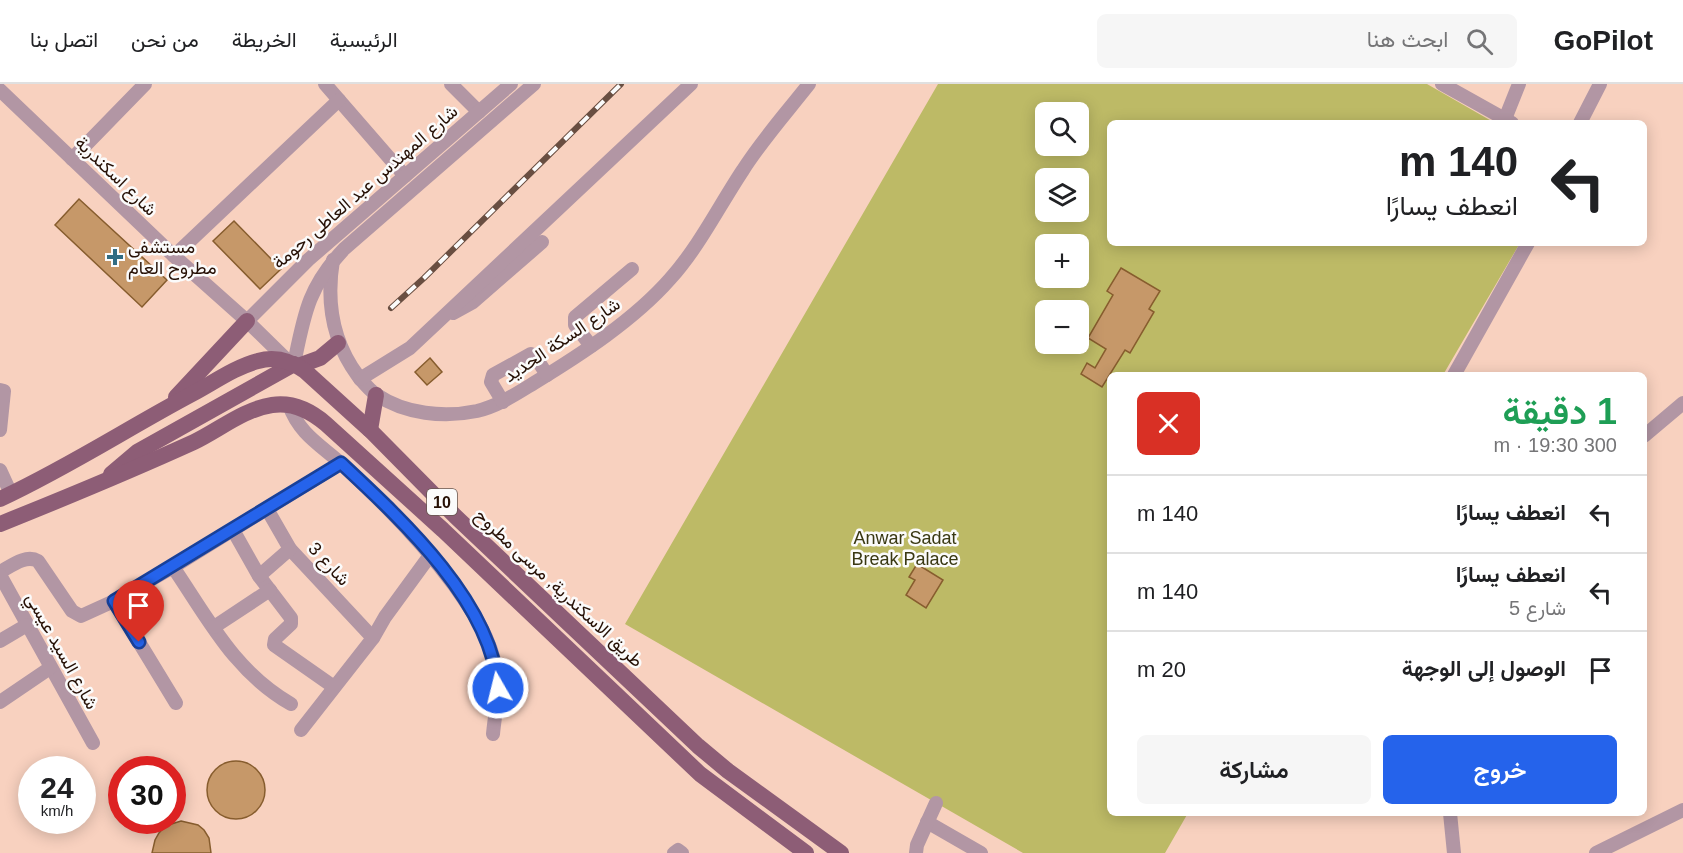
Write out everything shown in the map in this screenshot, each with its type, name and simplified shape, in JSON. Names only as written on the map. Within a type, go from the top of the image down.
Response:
[{"type":"main road","points":[[166,408],[247,321]]},
{"type":"main road","points":[[102,483],[137,452],[293,364],[320,358],[338,343]]},
{"type":"main road","points":[[5,496],[59,470],[166,408],[249,364],[268,359],[293,364]]},
{"type":"main road","name":"طريق الاسكندرية, مرسى مطروح","points":[[293,364],[370,430],[455,516],[698,746],[728,771],[841,853]]},
{"type":"main road","points":[[370,430],[376,395]]},
{"type":"main road","name":"طريق الاسكندرية, مرسى مطروح","points":[[0,524],[102,483],[202,438],[261,407],[275,404],[299,407],[318,417],[443,530],[700,774],[806,853]]},
{"type":"street","points":[[72,159],[145,84]]},
{"type":"street","points":[[325,84],[405,176]]},
{"type":"street","points":[[451,84],[479,112]]},
{"type":"street","name":"شارع المهندس عبد العاطى رحومة","points":[[247,321],[308,260],[511,84]]},
{"type":"street","name":"شارع المهندس عبد العاطى رحومة","points":[[293,364],[307,304],[318,281],[333,260],[534,84]]},
{"type":"street","points":[[360,379],[410,348],[691,84]]},
{"type":"street","name":"شارع السكة الحديد","points":[[333,260],[330,302],[338,343],[360,379],[376,395],[400,406],[425,413],[443,414],[478,411],[503,402],[591,346],[642,306],[671,278],[696,245],[751,158],[809,84]]},
{"type":"street","points":[[1442,84],[1468,91],[1507,120]]},
{"type":"street","points":[[1508,120],[1519,84]]},
{"type":"street","points":[[1582,120],[1600,84]]},
{"type":"street","name":"شارع اسكندرية","points":[[0,90],[174,256],[293,364]]},
{"type":"street","points":[[174,256],[339,100]]},
{"type":"street","points":[[437,321],[472,302],[542,242]]},
{"type":"street","points":[[1456,372],[1526,246]]},
{"type":"street","points":[[591,346],[576,325],[575,317],[632,269]]},
{"type":"street","points":[[503,402],[491,382],[493,375],[531,354],[535,356],[547,375]]},
{"type":"street","points":[[0,390],[4,391],[0,430]]},
{"type":"street","points":[[1647,433],[1683,403]]},
{"type":"street","points":[[289,405],[302,431],[341,463],[400,519],[431,554],[480,623],[493,655],[498,688],[493,734]]},
{"type":"street","points":[[0,574],[26,559],[33,558],[38,561],[72,611],[77,615],[84,615],[114,601],[173,567],[341,463]]},
{"type":"street","points":[[0,470],[5,496]]},
{"type":"street","name":"شارع 3","points":[[267,509],[290,549],[373,638]]},
{"type":"street","points":[[233,530],[259,576],[291,618],[289,626],[274,640],[276,646],[334,687]]},
{"type":"street","points":[[259,576],[290,549]]},
{"type":"street","points":[[301,730],[373,638],[385,617],[431,554]]},
{"type":"street","points":[[173,567],[242,667],[265,687],[291,704]]},
{"type":"street","name":"شارع السيد عيسي","points":[[0,574],[93,743]]},
{"type":"street","points":[[214,627],[270,590]]},
{"type":"street","points":[[114,601],[176,703]]},
{"type":"street","points":[[0,641],[27,625]]},
{"type":"street","points":[[0,702],[50,668]]},
{"type":"street","points":[[916,853],[917,845],[936,803]]},
{"type":"street","points":[[1596,853],[1683,810]]},
{"type":"street","points":[[1450,816],[1454,853]]},
{"type":"street","points":[[927,822],[981,853]]},
{"type":"green space","name":"Anwar Sadat Break Palace","points":[[938,84],[1427,84],[1490,120],[1107,120],[1107,246],[1518,246],[1445,372],[1107,372],[1107,816],[1186,816],[1165,853],[1023,853],[625,624]]},
{"type":"building","points":[[79,199],[167,280],[142,307],[55,225]]},
{"type":"building","points":[[234,221],[281,269],[260,289],[213,241]]},
{"type":"building","points":[[1121,268],[1160,291],[1149,309],[1154,312],[1130,353],[1125,350],[1111,372],[1107,372],[1107,379],[1102,387],[1081,374],[1087,363],[1095,368],[1106,349],[1089,339],[1089,336],[1113,295],[1107,291]]},
{"type":"building","points":[[430,358],[442,372],[427,385],[415,372]]},
{"type":"building","points":[[917,564],[943,580],[926,608],[906,595],[915,580],[909,577]]},
{"type":"building","points":[[230,761],[242,761],[257,769],[265,784],[265,796],[257,811],[242,819],[230,819],[215,811],[207,796],[207,784],[215,769]]},
{"type":"building","points":[[186,822],[198,825],[204,830],[209,838],[211,853],[152,853],[158,834],[186,834]]},
{"type":"railway","points":[[391,308],[621,84]]},
{"type":"place","name":"مستشفى مطروح العام","points":[[115,257]]},
{"type":"route","points":[[139,642],[114,601],[341,463],[413,533],[431,554],[480,623],[493,655],[498,688]]}]
